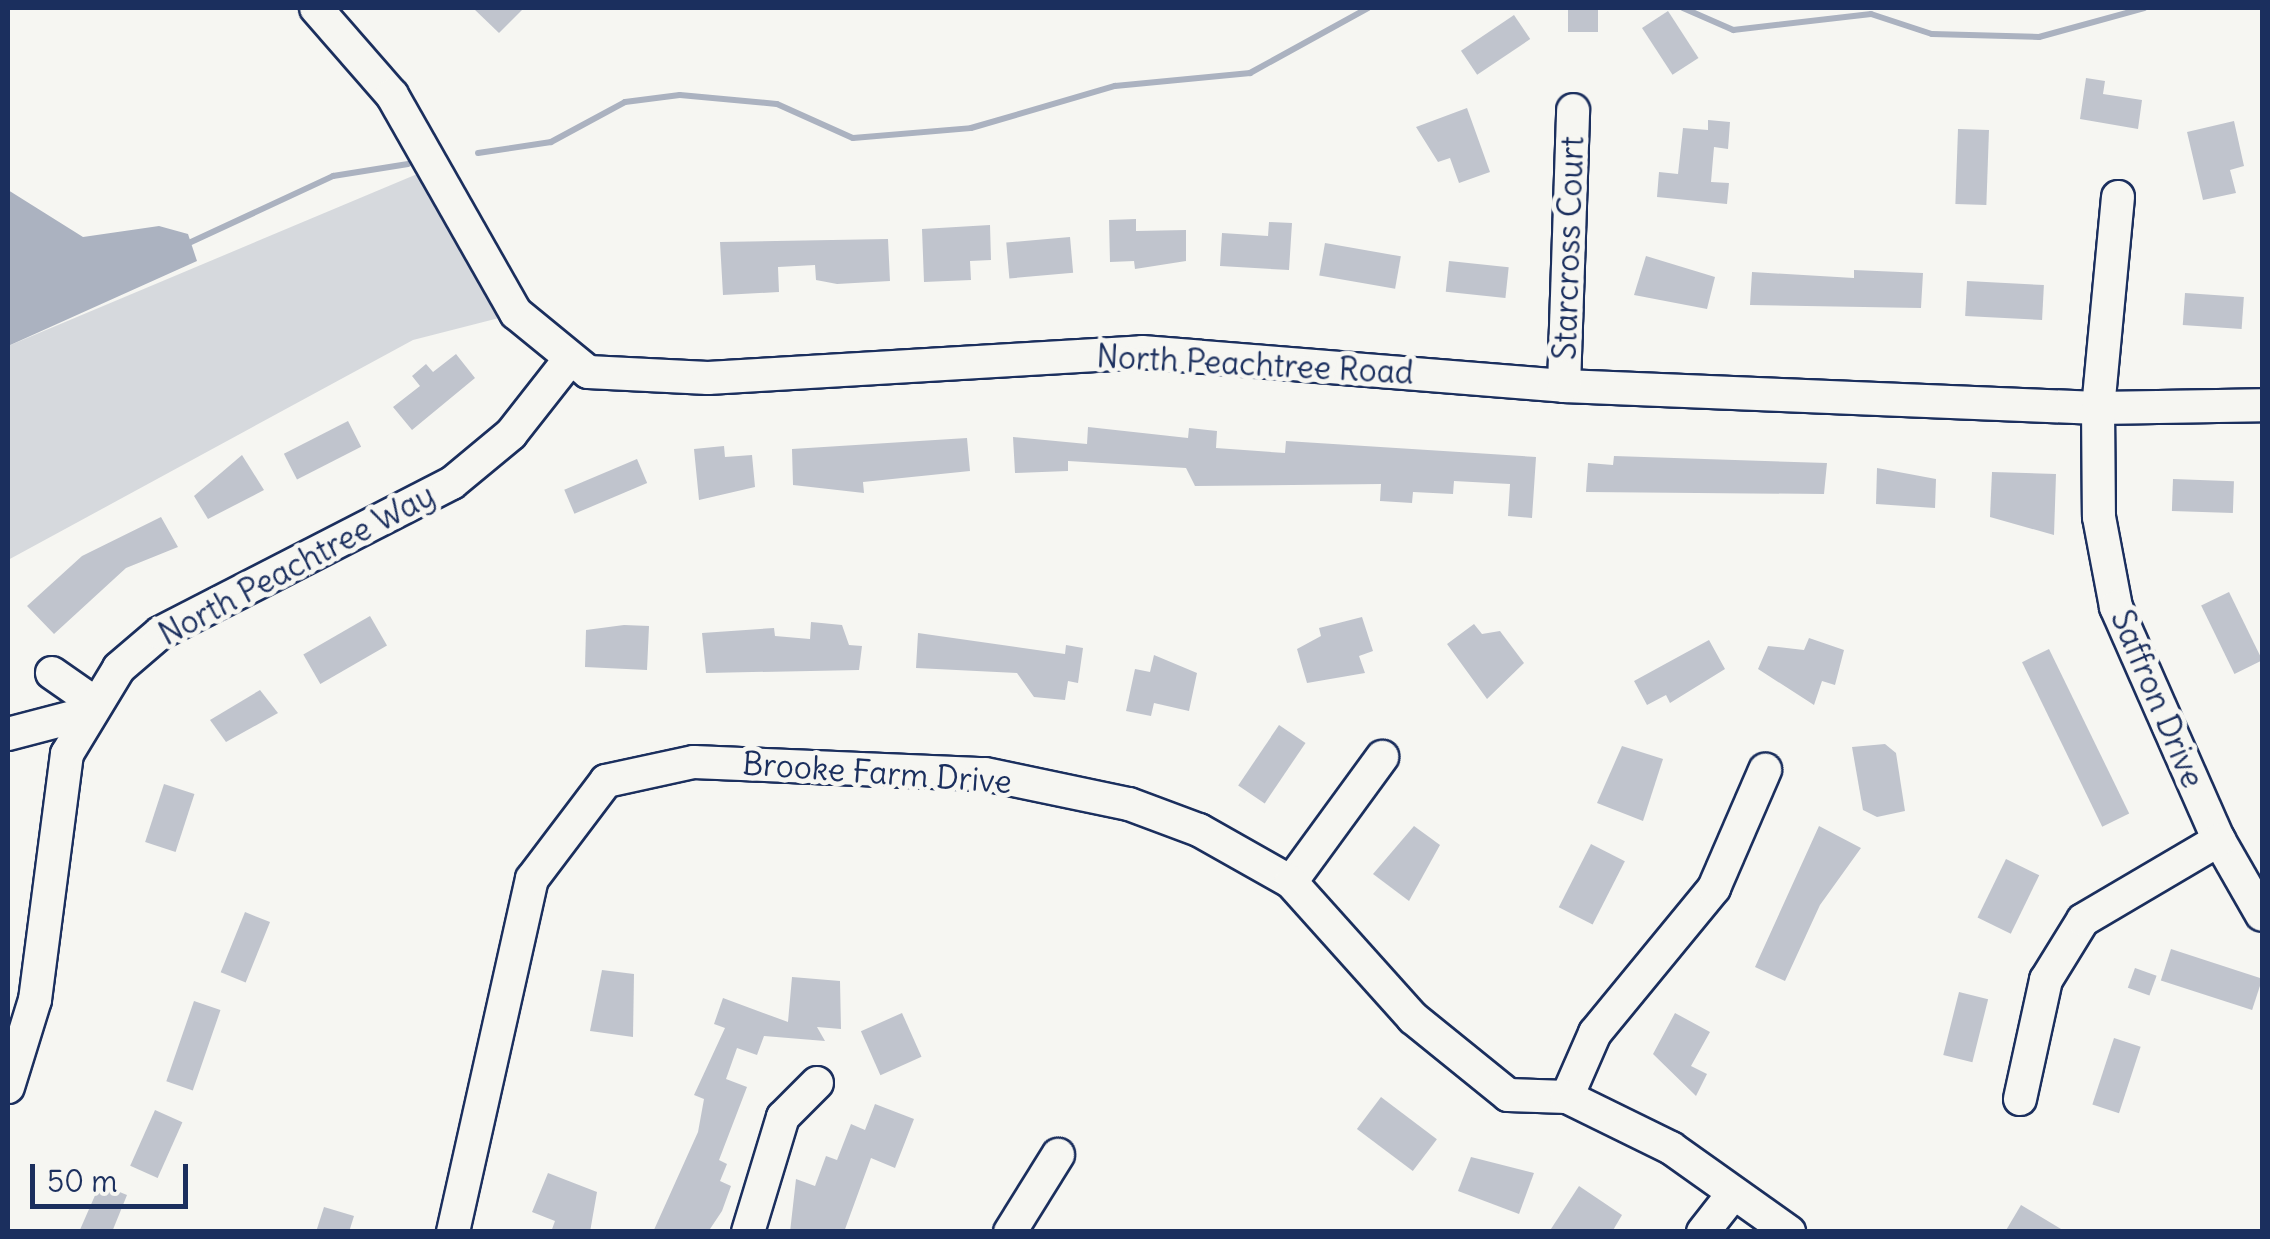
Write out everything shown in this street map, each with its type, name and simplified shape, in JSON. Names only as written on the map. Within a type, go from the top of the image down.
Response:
[{"type":"street","name":"North Peachtree Road","points":[[316,8],[392,95],[516,313],[569,360],[622,376],[708,378],[1142,352],[1564,386],[2098,408],[2262,405]]},
{"type":"street","name":"Starcross Court","points":[[1564,386],[1573,110]]},
{"type":"street","name":"Saffron Drive","points":[[2118,198],[2098,408],[2099,517],[2116,608],[2219,840],[2262,915]]},
{"type":"street","name":"North Peachtree Way","points":[[8,1086],[35,1000],[66,754],[92,708],[160,633],[452,483],[511,434],[569,360]]},
{"type":"street","points":[[52,673],[92,708]]},
{"type":"street","points":[[8,734],[92,708]]},
{"type":"street","points":[[1291,882],[1382,757]]},
{"type":"street","name":"Brooke Farm Drive","points":[[452,1232],[498,1062],[526,895],[556,836],[606,781],[694,762],[985,774],[1129,804],[1291,882],[1414,1018],[1508,1095],[1567,1097],[1671,1148],[1788,1232]]},
{"type":"street","points":[[1567,1097],[1595,1033],[1714,888],[1765,770]]},
{"type":"street","points":[[2020,1098],[2046,980],[2083,920],[2219,840]]},
{"type":"street","points":[[748,1232],[783,1117],[817,1083]]},
{"type":"street","points":[[1010,1232],[1058,1155]]},
{"type":"street","points":[[1703,1232],[1732,1195]]},
{"type":"shaded area","points":[[422,172],[499,318],[413,340],[8,560],[8,346]]},
{"type":"shaded area","points":[[8,190],[83,237],[159,226],[188,234],[197,261],[8,346]]},
{"type":"building","points":[[473,8],[524,8],[499,33]]},
{"type":"building","points":[[1568,8],[1598,8],[1598,32],[1568,32]]},
{"type":"building","points":[[1668,11],[1698,58],[1673,75],[1642,28]]},
{"type":"building","points":[[1514,15],[1530,39],[1477,75],[1461,51]]},
{"type":"building","points":[[2086,78],[2105,81],[2103,94],[2142,100],[2138,129],[2080,119]]},
{"type":"building","points":[[1467,108],[1490,172],[1459,183],[1450,158],[1438,162],[1416,127]]},
{"type":"building","points":[[1708,120],[1730,122],[1728,149],[1714,147],[1711,182],[1729,183],[1727,204],[1657,197],[1659,172],[1678,174],[1683,128],[1708,130]]},
{"type":"building","points":[[2234,121],[2244,166],[2230,170],[2236,193],[2203,200],[2187,132]]},
{"type":"building","points":[[1958,129],[1989,130],[1986,205],[1955,204]]},
{"type":"building","points":[[1136,219],[1136,231],[1186,230],[1186,261],[1135,269],[1134,261],[1110,262],[1109,220]]},
{"type":"building","points":[[1269,222],[1292,223],[1289,270],[1220,266],[1222,233],[1268,236]]},
{"type":"building","points":[[990,225],[991,260],[970,261],[971,280],[924,282],[922,229]]},
{"type":"building","points":[[1070,237],[1073,273],[1009,278],[1006,243]]},
{"type":"building","points":[[888,239],[890,281],[837,284],[816,280],[815,265],[778,267],[779,292],[723,295],[720,242]]},
{"type":"building","points":[[1325,243],[1401,256],[1395,289],[1319,275]]},
{"type":"building","points":[[1646,256],[1715,277],[1707,309],[1634,295]]},
{"type":"building","points":[[1449,261],[1509,267],[1505,298],[1446,292]]},
{"type":"building","points":[[1854,270],[1923,273],[1921,308],[1750,305],[1752,272],[1854,278]]},
{"type":"building","points":[[1967,281],[2044,285],[2042,320],[1965,316]]},
{"type":"building","points":[[2185,293],[2244,297],[2242,329],[2183,325]]},
{"type":"building","points":[[456,354],[475,378],[412,430],[393,407],[420,386],[412,376],[426,364],[433,372]]},
{"type":"building","points":[[348,421],[361,447],[297,480],[284,454]]},
{"type":"building","points":[[1088,427],[1188,438],[1189,428],[1217,431],[1216,448],[1285,453],[1286,441],[1536,457],[1532,518],[1508,516],[1510,484],[1454,481],[1453,494],[1413,492],[1412,503],[1380,501],[1381,484],[1195,486],[1186,468],[1068,461],[1068,471],[1015,473],[1013,437],[1087,444]]},
{"type":"building","points":[[967,438],[970,471],[863,482],[864,493],[793,485],[792,449]]},
{"type":"building","points":[[724,446],[725,457],[752,455],[755,487],[699,500],[694,449]]},
{"type":"building","points":[[242,455],[264,490],[208,519],[194,496]]},
{"type":"building","points":[[1614,456],[1827,463],[1824,494],[1586,492],[1588,463],[1613,465]]},
{"type":"building","points":[[637,459],[647,483],[574,514],[564,490]]},
{"type":"building","points":[[1877,468],[1936,479],[1935,508],[1876,504]]},
{"type":"building","points":[[1992,472],[2056,474],[2054,535],[1990,517]]},
{"type":"building","points":[[2173,479],[2234,481],[2233,513],[2172,511]]},
{"type":"building","points":[[161,517],[178,547],[126,568],[54,634],[27,606],[82,556]]},
{"type":"building","points":[[2229,592],[2262,660],[2234,674],[2201,606]]},
{"type":"building","points":[[370,616],[387,645],[320,684],[303,654]]},
{"type":"building","points":[[1362,617],[1373,651],[1359,656],[1365,673],[1307,683],[1297,649],[1321,636],[1319,628]]},
{"type":"building","points":[[811,622],[842,625],[849,645],[862,646],[859,670],[706,673],[702,633],[774,628],[775,636],[810,639]]},
{"type":"building","points":[[1474,624],[1482,634],[1500,631],[1524,663],[1487,699],[1447,644]]},
{"type":"building","points":[[649,626],[647,670],[585,667],[586,630]]},
{"type":"building","points":[[918,633],[1065,654],[1066,645],[1083,648],[1078,683],[1068,681],[1065,700],[1034,697],[1017,673],[916,668]]},
{"type":"building","points":[[1809,638],[1844,650],[1835,685],[1822,681],[1814,705],[1758,669],[1768,646],[1804,650]]},
{"type":"building","points":[[1709,640],[1725,669],[1670,703],[1666,695],[1647,705],[1634,681]]},
{"type":"building","points":[[2049,649],[2129,813],[2102,827],[2022,662]]},
{"type":"building","points":[[1154,655],[1197,673],[1189,711],[1154,703],[1151,716],[1126,711],[1135,669],[1150,672]]},
{"type":"building","points":[[260,690],[278,713],[226,742],[210,720]]},
{"type":"building","points":[[1279,725],[1306,743],[1265,803],[1238,786]]},
{"type":"building","points":[[1885,744],[1896,753],[1905,811],[1877,817],[1863,810],[1852,747]]},
{"type":"building","points":[[1622,746],[1663,759],[1643,821],[1597,803]]},
{"type":"building","points":[[164,784],[194,794],[176,852],[145,842]]},
{"type":"building","points":[[1414,826],[1440,845],[1409,901],[1373,874]]},
{"type":"building","points":[[1819,826],[1861,848],[1820,905],[1785,981],[1755,967]]},
{"type":"building","points":[[1591,844],[1625,861],[1593,925],[1559,907]]},
{"type":"building","points":[[2006,859],[2039,875],[2011,934],[1978,917]]},
{"type":"building","points":[[245,912],[270,922],[246,982],[221,972]]},
{"type":"building","points":[[2171,949],[2262,979],[2252,1010],[2161,980]]},
{"type":"building","points":[[2135,968],[2157,976],[2149,996],[2128,988]]},
{"type":"building","points":[[602,970],[634,974],[633,1037],[590,1031]]},
{"type":"building","points":[[792,977],[840,981],[841,1029],[817,1027],[825,1041],[764,1036],[757,1055],[737,1048],[726,1079],[747,1087],[719,1160],[727,1164],[720,1181],[731,1186],[722,1211],[708,1232],[653,1232],[698,1132],[704,1099],[694,1095],[725,1028],[714,1024],[723,998],[788,1022]]},
{"type":"building","points":[[1959,992],[1988,999],[1972,1062],[1943,1055]]},
{"type":"building","points":[[194,1001],[220,1010],[193,1090],[166,1081]]},
{"type":"building","points":[[902,1013],[922,1057],[880,1075],[861,1031]]},
{"type":"building","points":[[1675,1013],[1710,1032],[1691,1066],[1707,1074],[1696,1096],[1653,1054]]},
{"type":"building","points":[[2114,1038],[2141,1047],[2119,1113],[2092,1105]]},
{"type":"building","points":[[1381,1097],[1437,1139],[1413,1171],[1357,1129]]},
{"type":"building","points":[[875,1104],[914,1119],[895,1168],[871,1158],[844,1232],[790,1232],[796,1179],[815,1186],[826,1156],[837,1160],[851,1124],[865,1130]]},
{"type":"building","points":[[155,1110],[182,1122],[158,1178],[130,1166]]},
{"type":"building","points":[[1471,1157],[1534,1173],[1519,1214],[1458,1191]]},
{"type":"building","points":[[548,1173],[597,1192],[590,1232],[551,1232],[555,1221],[532,1212]]},
{"type":"building","points":[[100,1184],[127,1195],[112,1232],[79,1232]]},
{"type":"building","points":[[1579,1186],[1622,1215],[1612,1232],[1549,1232]]},
{"type":"building","points":[[2021,1205],[2066,1232],[2005,1232]]},
{"type":"building","points":[[324,1207],[354,1216],[349,1232],[316,1232]]},
{"type":"waterway","points":[[478,153],[551,142],[625,102],[680,95],[777,104],[853,138],[971,128],[1115,86],[1250,73],[1368,8]]},
{"type":"waterway","points":[[1683,8],[1733,30],[1871,14],[1932,34],[2039,37],[2144,8]]},
{"type":"waterway","points":[[191,242],[333,176],[408,164]]}]
